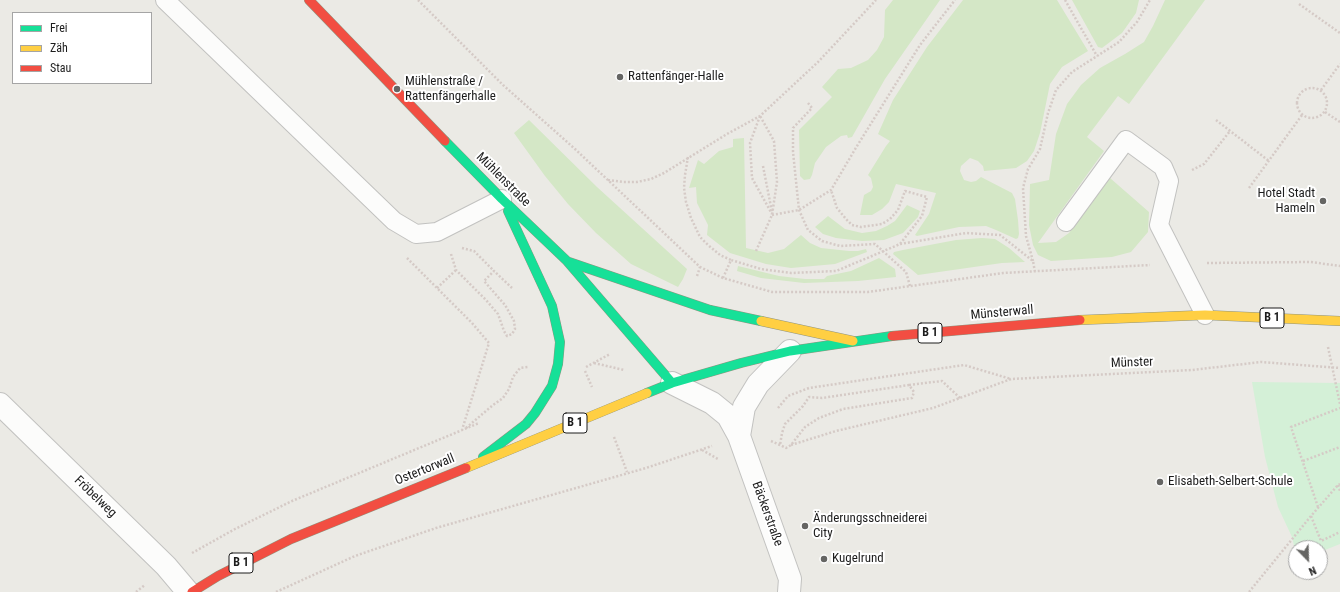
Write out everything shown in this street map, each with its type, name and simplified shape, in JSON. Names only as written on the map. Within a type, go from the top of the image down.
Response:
[{"type":"main road","name":"Mühlenstraße","points":[[309,0],[397,89],[502,199],[567,261],[672,383]]},
{"type":"main road","name":"B 1","points":[[477,462],[526,424],[539,408],[552,386],[558,364],[560,342],[558,324],[552,306],[502,199]]},
{"type":"main road","points":[[567,261],[710,310],[853,341]]},
{"type":"main road","name":"Münsterwall","points":[[672,383],[741,363],[790,351],[890,336],[1055,322],[1205,315],[1340,322]]},
{"type":"main road","name":"Ostertorwall","points":[[192,592],[218,576],[291,539],[672,383]]},
{"type":"street","name":"Bäckerstraße","points":[[741,442],[744,407],[758,384],[790,351]]},
{"type":"street","name":"Bäckerstraße","points":[[672,383],[712,403],[728,416],[741,442],[790,579],[789,592]]},
{"type":"street","name":"Fröbelweg","points":[[0,404],[166,566],[188,592]]},
{"type":"lane","points":[[165,0],[394,221],[416,234],[437,232],[502,199]]},
{"type":"lane","points":[[1066,222],[1126,140],[1163,167],[1169,181],[1159,226],[1205,315]]},
{"type":"path","points":[[418,0],[503,85],[575,149],[700,267],[723,278],[772,292],[868,292],[1003,273],[1178,264],[1311,262],[1340,266]]},
{"type":"path","points":[[607,179],[623,182],[651,180],[760,116],[818,62],[876,0]]},
{"type":"path","points":[[772,215],[799,210],[831,190],[920,45],[955,0]]},
{"type":"path","points":[[1065,0],[1097,56]]},
{"type":"path","points":[[1035,272],[1026,236],[1022,188],[1028,169],[1040,149],[1048,113],[1056,90],[1072,72],[1119,42],[1137,22],[1150,0]]},
{"type":"path","points":[[1299,4],[1340,33]]},
{"type":"path","points":[[1321,90],[1340,64]]},
{"type":"path","points":[[1310,87],[1321,90],[1328,100],[1325,112],[1314,118],[1302,115],[1296,105],[1300,93],[1310,87]]},
{"type":"path","points":[[808,103],[812,108],[793,128],[794,159],[799,210],[808,230],[822,241],[840,246],[875,244],[906,272],[910,286]]},
{"type":"path","points":[[1325,112],[1340,122]]},
{"type":"path","points":[[1249,188],[1302,115]]},
{"type":"path","points":[[756,251],[772,215],[777,182],[774,141],[760,116]]},
{"type":"path","points":[[760,116],[750,143],[752,178],[772,215]]},
{"type":"path","points":[[1216,120],[1269,161]]},
{"type":"path","points":[[1204,164],[1230,131]]},
{"type":"path","points":[[688,158],[684,188],[686,202],[691,218],[700,237],[720,255],[731,260],[762,269],[791,273],[836,271],[900,244],[966,233],[1000,235],[1033,261]]},
{"type":"path","points":[[763,166],[772,215]]},
{"type":"path","points":[[831,190],[837,208],[852,225],[861,227],[882,224],[890,219],[898,210],[905,191],[927,197],[922,216],[900,244]]},
{"type":"path","points":[[394,221],[403,255],[472,323],[489,343],[462,431]]},
{"type":"path","points":[[437,232],[448,245],[456,270],[498,314],[507,336],[512,334],[516,329],[514,321],[505,304],[484,281],[494,271]]},
{"type":"path","points":[[474,251],[513,289]]},
{"type":"path","points":[[723,278],[731,260]]},
{"type":"path","points":[[688,302],[700,267]]},
{"type":"path","points":[[437,288],[456,270]]},
{"type":"path","points":[[1322,320],[1340,404]]},
{"type":"path","points":[[552,386],[564,382],[594,362],[636,340]]},
{"type":"path","name":"Münster","points":[[1011,379],[1192,370],[1261,362],[1340,368]]},
{"type":"path","points":[[774,412],[788,396],[809,388],[964,364],[1011,379]]},
{"type":"path","points":[[462,431],[503,398],[509,389],[513,377],[520,368],[530,366]]},
{"type":"path","points":[[276,592],[355,556],[436,528],[627,472],[646,468],[701,450],[741,442],[766,439],[786,448],[791,445],[836,431],[933,408],[1011,379]]},
{"type":"path","points":[[780,444],[785,424],[803,406],[809,397],[822,398],[942,381],[960,398]]},
{"type":"path","points":[[791,445],[805,427],[819,418],[843,410],[912,398],[914,392],[909,385]]},
{"type":"path","points":[[1319,507],[1291,427],[1340,408]]},
{"type":"path","points":[[136,592],[166,566],[235,529],[292,501],[483,421]]},
{"type":"path","points":[[701,450],[717,459],[741,442]]},
{"type":"path","points":[[1303,461],[1340,447]]},
{"type":"path","points":[[1249,592],[1339,484]]},
{"type":"path","points":[[1339,484],[1340,491]]},
{"type":"path","points":[[1311,516],[1321,541],[1340,532]]},
{"type":"green space","points":[[893,0],[940,0],[885,79],[852,137],[848,138],[847,135],[841,136],[826,147],[815,163],[810,179],[804,180],[800,176],[799,130],[832,97],[822,87],[838,69],[851,68],[868,60],[877,50],[884,37],[885,10]]},
{"type":"green space","points":[[963,0],[1057,0],[1088,51],[1062,67],[1050,84],[1040,133],[1034,151],[1027,161],[1016,168],[984,171],[983,166],[978,161],[970,158],[961,166],[960,171],[964,180],[971,182],[976,181],[981,177],[1012,193],[1015,199],[1018,220],[1019,234],[1018,238],[1016,239],[986,226],[959,227],[917,236],[915,235],[929,214],[936,193],[896,184],[889,202],[882,209],[872,215],[860,215],[864,195],[871,191],[873,187],[871,178],[868,175],[890,141],[878,134],[893,100],[927,47]]},
{"type":"green space","points":[[1072,0],[1139,0],[1136,13],[1122,33],[1102,48],[1098,47]]},
{"type":"green space","points":[[1165,0],[1205,0],[1129,104],[1118,96],[1087,137],[1104,151],[1038,243],[1056,242],[1069,233],[1110,178],[1149,212],[1148,232],[1131,252],[1112,257],[1051,261],[1038,255],[1033,245],[1029,225],[1030,184],[1049,180],[1056,134],[1067,104],[1081,85],[1100,68],[1144,42]]},
{"type":"green space","points":[[529,120],[597,187],[687,269],[678,287],[631,264],[596,233],[568,204],[545,176],[514,133]]},
{"type":"green space","points":[[744,138],[746,248],[768,253],[784,249],[801,235],[810,243],[821,248],[849,251],[866,249],[867,252],[835,264],[791,268],[766,264],[730,253],[707,235],[708,225],[697,203],[696,187],[689,188],[698,160],[704,164],[719,151],[733,147],[733,139]]},
{"type":"green space","points":[[907,205],[920,211],[918,217],[903,233],[884,240],[862,241],[836,238],[823,234],[815,227],[828,216],[845,229],[862,233],[876,231],[895,221]]},
{"type":"green space","points":[[982,238],[995,239],[1009,248],[1025,262],[1002,263],[918,275],[893,254],[894,252],[903,250],[956,240]]},
{"type":"green space","points":[[879,258],[895,269],[896,277],[858,281],[804,283],[761,278],[737,271],[738,266],[779,276],[805,279],[824,279],[827,276],[851,271]]},
{"type":"green space","points":[[1252,382],[1340,383],[1340,544],[1328,549],[1328,540],[1293,540],[1278,507],[1265,457]]},
{"type":"traffic: fast","points":[[445,141],[502,199],[567,261],[672,383]]},
{"type":"traffic: fast","points":[[483,457],[526,424],[535,413],[552,386],[558,364],[560,342],[552,306],[508,211]]},
{"type":"traffic: fast","points":[[569,262],[710,310],[761,321]]},
{"type":"traffic: fast","points":[[647,393],[672,383],[741,363],[790,351],[892,336]]},
{"type":"traffic: slow","points":[[1080,320],[1205,315],[1340,321]]},
{"type":"traffic: slow","points":[[761,321],[853,341]]},
{"type":"traffic: slow","points":[[466,468],[647,393]]},
{"type":"traffic: jam","points":[[309,0],[445,141]]},
{"type":"traffic: jam","points":[[892,336],[1080,320]]},
{"type":"traffic: jam","points":[[192,592],[218,576],[291,539],[466,468]]},
{"type":"place","name":"Rattenfänger-Halle","points":[[620,77]]},
{"type":"place","name":"Mühlenstraße / Rattenfängerhalle","points":[[397,89]]},
{"type":"place","name":"Hotel Stadt Hameln","points":[[1323,201]]},
{"type":"place","name":"Elisabeth-Selbert-Schule","points":[[1160,482]]},
{"type":"place","name":"Änderungsschneiderei City","points":[[805,526]]},
{"type":"place","name":"Kugelrund","points":[[824,559]]}]
